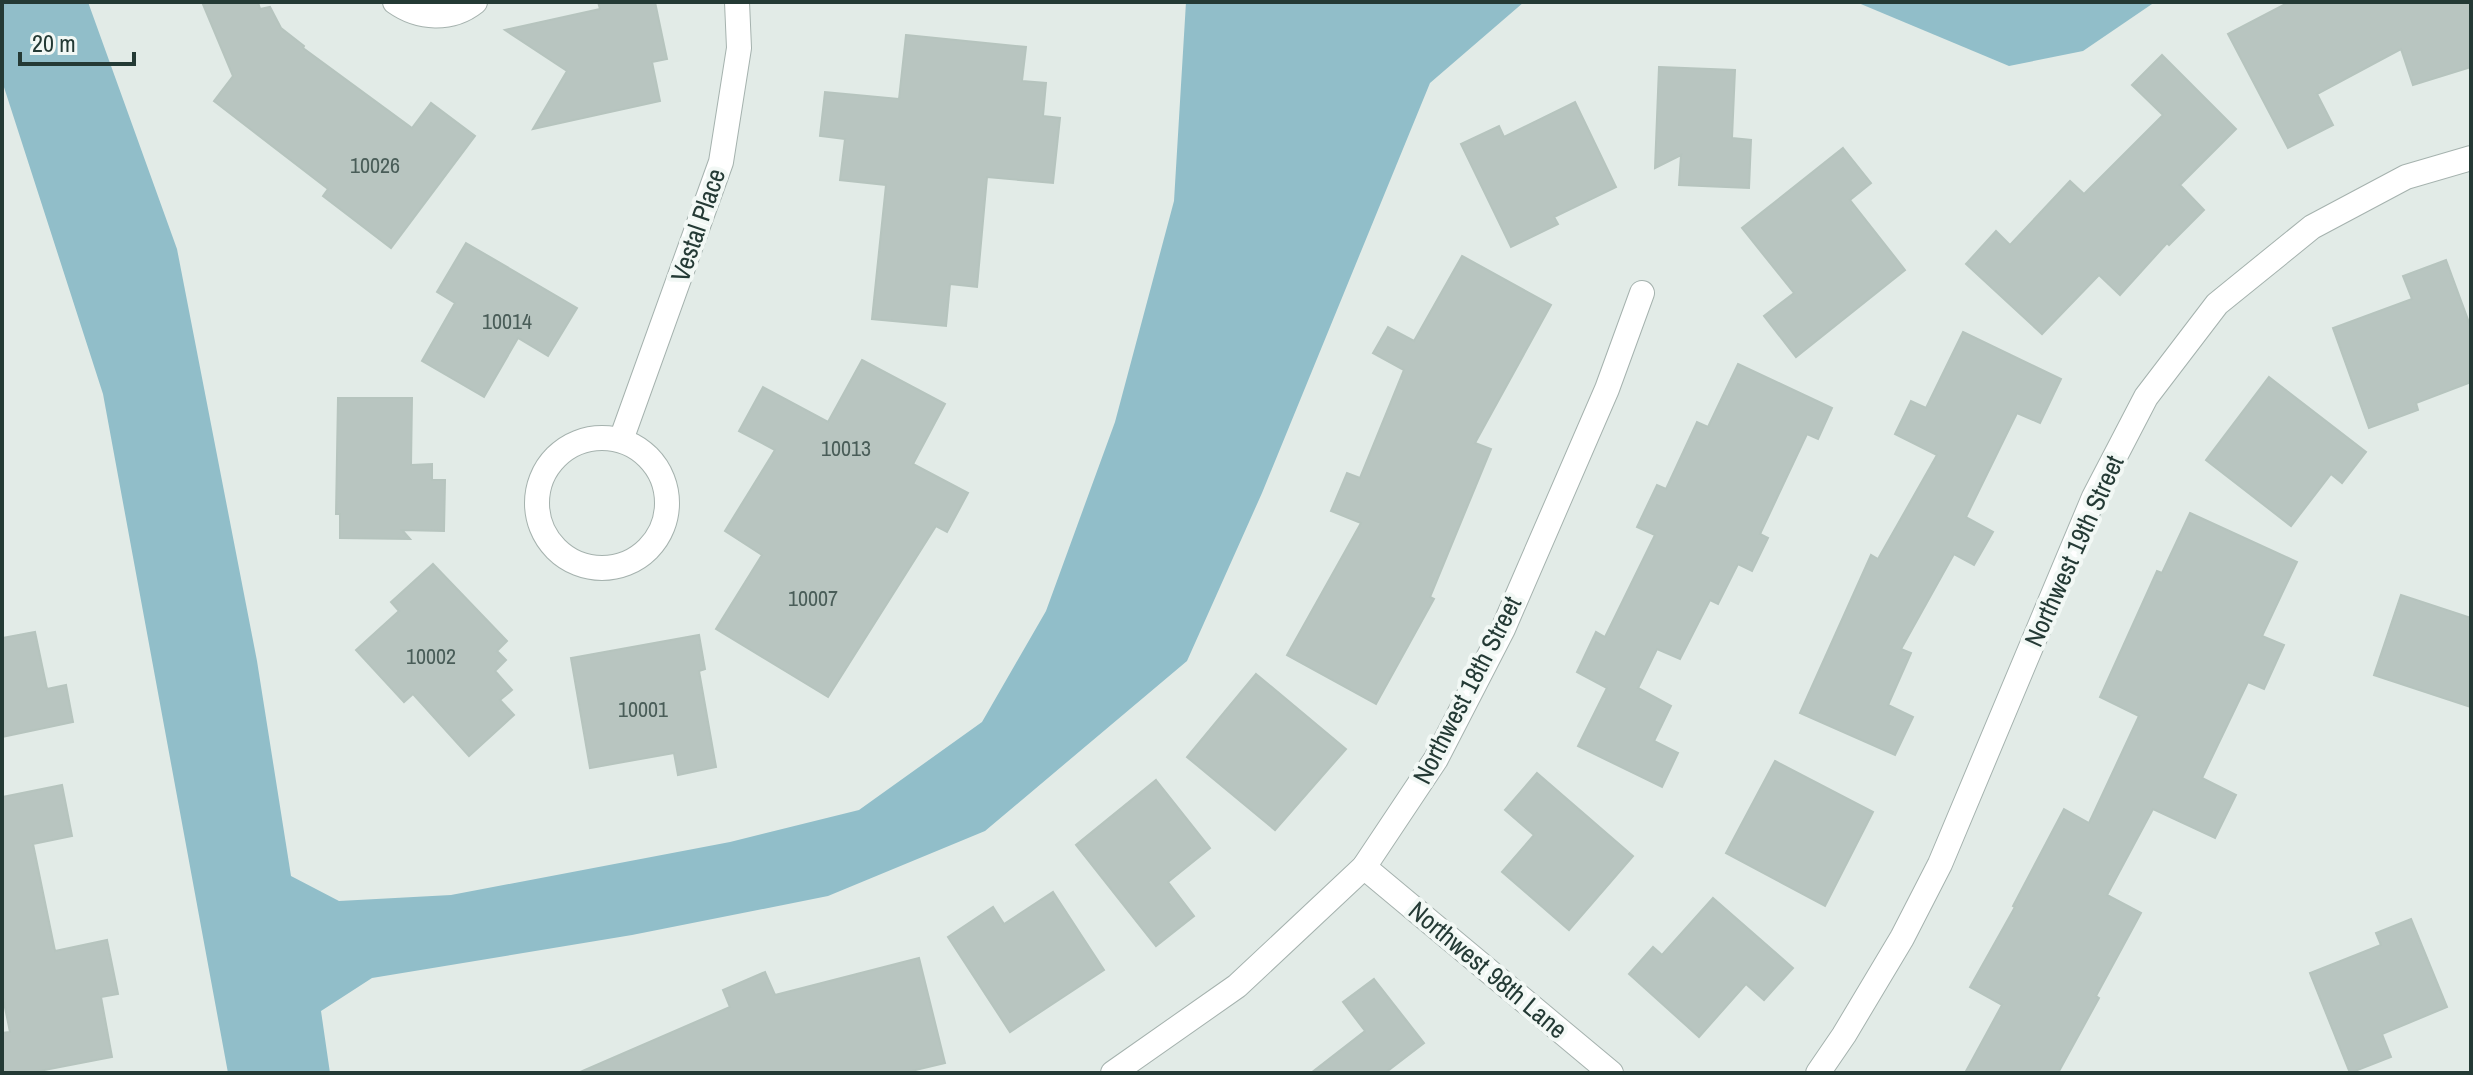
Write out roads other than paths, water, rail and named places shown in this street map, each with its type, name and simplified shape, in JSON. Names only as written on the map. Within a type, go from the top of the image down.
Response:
[{"type":"street","points":[[395,2],[426,16],[448,15],[475,2]]},
{"type":"street","name":"Vestal Place","points":[[621,440],[721,162],[739,48],[737,2]]},
{"type":"street","name":"Northwest 19th Street","points":[[1818,1073],[1902,938],[1940,864],[2094,497],[2146,397],[2217,304],[2312,227],[2406,177],[2471,158]]},
{"type":"street","name":"Northwest 18th Street","points":[[1113,1073],[1237,986],[1364,867],[1436,759],[1503,629],[1607,389],[1642,293]]},
{"type":"street","points":[[600,437],[621,440],[641,450],[657,466],[667,487],[668,510],[655,541],[629,563],[607,569],[584,566],[565,558],[550,544],[540,525],[536,505],[539,485],[548,466],[571,446],[600,437]]},
{"type":"street","name":"Northwest 98th Lane","points":[[1364,867],[1611,1073]]},
{"type":"water","points":[[2,2],[88,2],[177,249],[257,661],[291,876],[339,901],[451,895],[730,842],[859,810],[982,722],[1046,611],[1115,422],[1174,201],[1186,2],[1524,2],[1430,83],[1262,493],[1187,661],[985,831],[828,896],[632,935],[372,978],[321,1011],[330,1073],[228,1073],[103,394],[2,81]]},
{"type":"water","points":[[1856,2],[2155,2],[2083,51],[2009,66]]}]
